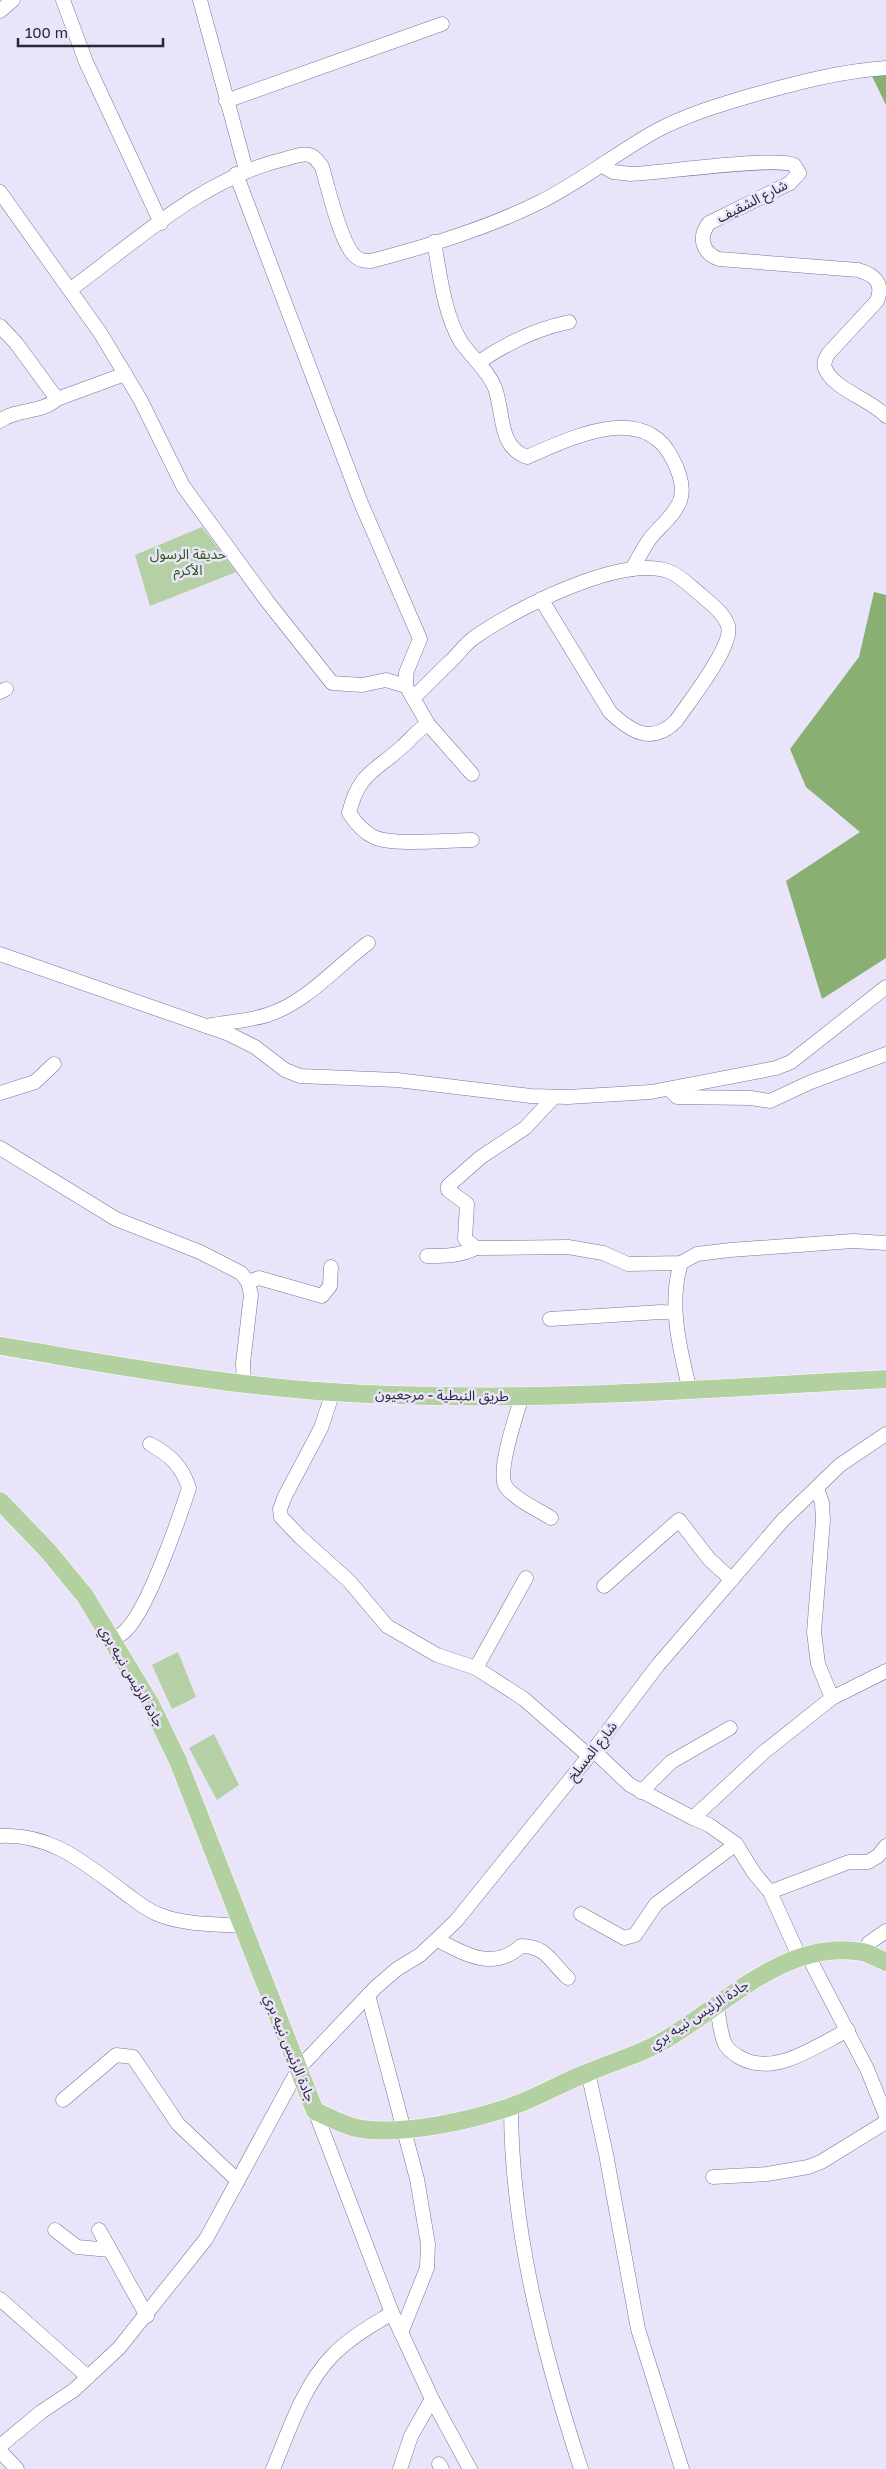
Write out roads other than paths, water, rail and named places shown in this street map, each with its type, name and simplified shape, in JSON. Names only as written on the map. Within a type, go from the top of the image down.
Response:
[{"type":"main road","name":"طريق النبطية - مرجعيون","points":[[0,1346],[244,1384],[333,1392],[522,1396],[690,1391],[886,1379]]},
{"type":"main road","name":"جادة الرئيس نبيه بري","points":[[0,1501],[86,1596],[151,1705],[178,1761],[315,2111],[360,2129],[404,2129],[478,2116],[511,2106],[588,2072],[629,2058],[664,2040],[717,2006],[758,1975],[804,1956],[828,1950],[864,1952],[886,1962]]},
{"type":"street","points":[[0,11],[13,0]]},
{"type":"street","points":[[63,0],[86,62],[119,137],[161,223]]},
{"type":"street","points":[[203,1],[241,172],[361,503],[420,639],[406,673],[406,686],[428,724],[472,774]]},
{"type":"street","points":[[226,101],[442,24]]},
{"type":"street","points":[[71,290],[191,201],[241,172],[301,155],[312,156],[322,167],[351,252],[362,261],[371,261],[518,213],[557,194],[655,132],[698,112],[784,86],[868,69],[886,68]]},
{"type":"street","name":"شارع الشقيف","points":[[601,165],[613,172],[631,174],[751,164],[782,163],[794,166],[799,173],[790,183],[709,223],[702,236],[703,244],[710,255],[719,259],[849,269],[866,272],[877,280],[880,290],[877,301],[828,354],[824,362],[825,368],[837,383],[869,401],[886,416]]},
{"type":"street","points":[[0,192],[71,290],[125,374],[183,486],[267,601],[332,683],[362,686],[386,680],[406,686]]},
{"type":"street","points":[[434,242],[442,287],[452,322],[460,341],[479,362],[494,388],[506,439],[512,449],[526,457],[578,435],[614,428],[648,432],[660,440],[670,452],[678,468],[682,486],[680,500],[674,512],[649,540],[632,569]]},
{"type":"street","points":[[479,362],[518,338],[552,325],[569,322]]},
{"type":"street","points":[[0,326],[16,343],[57,399]]},
{"type":"street","points":[[0,421],[6,417],[46,407],[57,399],[125,374]]},
{"type":"street","points":[[413,698],[474,638],[541,599],[557,591],[632,569],[669,571],[680,578],[718,610],[728,624],[729,632],[715,662],[676,721],[659,732],[638,733],[610,712],[541,599]]},
{"type":"street","points":[[428,724],[419,729],[403,747],[364,777],[354,792],[349,813],[355,822],[375,838],[401,841],[472,840]]},
{"type":"street","points":[[205,1026],[266,1016],[277,1012],[306,994],[368,943]]},
{"type":"street","points":[[0,954],[242,1040],[285,1070],[300,1076],[397,1080],[502,1093],[554,1097],[626,1094],[669,1089],[761,1073],[791,1062],[886,987]]},
{"type":"street","points":[[669,1089],[677,1097],[751,1098],[770,1101],[802,1086],[886,1054]]},
{"type":"street","points":[[0,1093],[35,1082],[48,1072],[54,1064]]},
{"type":"street","points":[[476,1248],[466,1239],[467,1204],[448,1190],[448,1186],[481,1157],[525,1128],[554,1097]]},
{"type":"street","points":[[0,1148],[116,1219],[231,1266],[241,1273],[248,1282],[251,1295],[242,1363],[244,1384]]},
{"type":"street","points":[[427,1256],[465,1254],[476,1248],[553,1246],[603,1252],[628,1264],[681,1263],[697,1254],[730,1250],[853,1241],[886,1243]]},
{"type":"street","points":[[681,1263],[677,1276],[675,1313],[690,1391]]},
{"type":"street","points":[[248,1282],[259,1278],[322,1296],[330,1286],[331,1267]]},
{"type":"street","points":[[550,1319],[653,1312],[675,1313]]},
{"type":"street","points":[[333,1392],[321,1428],[285,1496],[280,1509],[281,1517],[300,1537],[349,1581],[387,1626],[437,1655],[476,1668],[524,1699],[641,1792],[709,1825],[736,1844],[754,1873],[770,1892],[804,1956],[848,2030],[886,2116]]},
{"type":"street","points":[[522,1396],[505,1461],[505,1486],[551,1518]]},
{"type":"street","name":"شارع المسلخ","points":[[0,2446],[88,2377],[119,2348],[147,2316],[206,2239],[299,2068],[368,1995],[397,1969],[420,1955],[438,1940],[470,1904],[658,1666],[782,1520],[817,1489],[840,1465],[886,1434]]},
{"type":"street","points":[[112,1640],[127,1630],[136,1618],[153,1582],[189,1488],[184,1473],[176,1461],[150,1444]]},
{"type":"street","points":[[817,1489],[822,1503],[824,1520],[814,1632],[818,1664],[832,1698]]},
{"type":"street","points":[[604,1586],[679,1520],[709,1559],[732,1580]]},
{"type":"street","points":[[476,1668],[526,1578]]},
{"type":"street","points":[[693,1818],[764,1752],[832,1698],[886,1671]]},
{"type":"street","points":[[641,1792],[671,1762],[730,1728]]},
{"type":"street","points":[[0,1836],[38,1840],[65,1849],[159,1915],[179,1921],[243,1926]]},
{"type":"street","points":[[581,1914],[624,1938],[635,1936],[656,1904],[736,1844]]},
{"type":"street","points":[[770,1892],[849,1862],[868,1862],[878,1856],[886,1846]]},
{"type":"street","points":[[864,1952],[869,1943],[886,1931]]},
{"type":"street","points":[[438,1940],[456,1950],[491,1960],[510,1956],[521,1946],[534,1946],[551,1958],[556,1968],[568,1978]]},
{"type":"street","points":[[368,1995],[417,2179],[428,2244],[427,2268],[401,2333]]},
{"type":"street","points":[[717,2006],[720,2026],[727,2048],[743,2059],[757,2063],[772,2064],[784,2061],[848,2030]]},
{"type":"street","points":[[62,2100],[116,2055],[133,2057],[178,2124],[238,2181]]},
{"type":"street","points":[[588,2072],[606,2154],[638,2329],[682,2469]]},
{"type":"street","points":[[511,2106],[513,2178],[531,2284],[544,2349],[581,2469]]},
{"type":"street","points":[[315,2111],[392,2313],[432,2399],[470,2469]]},
{"type":"street","points":[[714,2177],[767,2174],[808,2167],[821,2162],[886,2122]]},
{"type":"street","points":[[55,2230],[77,2247],[110,2250]]},
{"type":"street","points":[[99,2230],[147,2316]]},
{"type":"street","points":[[0,2299],[88,2377]]},
{"type":"street","points":[[273,2469],[310,2385],[323,2367],[345,2344],[392,2313]]},
{"type":"street","points":[[400,2469],[411,2436],[432,2399]]},
{"type":"street","points":[[0,2451],[17,2469]]},
{"type":"park label","name":"حديقة الرسول الأكرم","points":[[188,562]]}]
